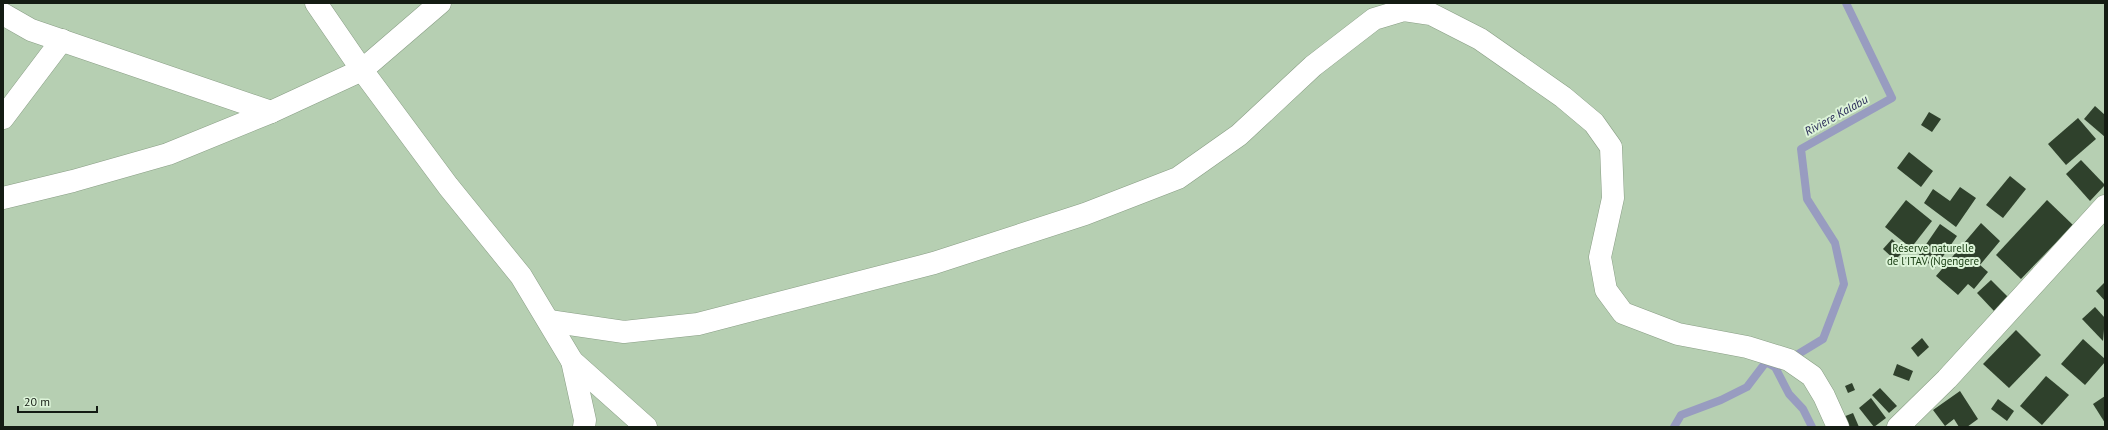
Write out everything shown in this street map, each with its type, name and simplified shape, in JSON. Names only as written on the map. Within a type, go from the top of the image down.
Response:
[{"type":"street","points":[[316,3],[362,70],[448,186],[521,276],[572,361],[646,427]]},
{"type":"street","points":[[3,198],[73,181],[168,154],[271,112],[362,70],[440,3]]},
{"type":"street","points":[[549,321],[624,332],[698,324],[934,263],[1085,214],[1178,178],[1238,134],[1313,66],[1374,19],[1404,10],[1431,14],[1480,39],[1563,97],[1594,123],[1611,147],[1613,198],[1600,257],[1606,290],[1623,313],[1678,334],[1747,347],[1789,360],[1812,376],[1824,396],[1838,427]]},
{"type":"street","points":[[3,14],[31,30],[271,112]]},
{"type":"street","points":[[3,118],[62,40]]},
{"type":"street","points":[[1898,427],[1947,379],[2105,206]]},
{"type":"street","points":[[572,361],[584,420],[584,427]]},
{"type":"green space","name":"Réserve naturelle de l'ITAV (Ngengere","points":[[3,3],[2105,3],[2105,427],[3,427]]},
{"type":"building","points":[[2095,106],[2105,115],[2105,137],[2084,119]]},
{"type":"building","points":[[1929,112],[1941,119],[1932,132],[1921,125]]},
{"type":"building","points":[[2078,118],[2096,139],[2066,165],[2048,144]]},
{"type":"building","points":[[1909,152],[1933,171],[1921,187],[1897,168]]},
{"type":"building","points":[[2081,160],[2105,185],[2090,201],[2066,174]]},
{"type":"building","points":[[2010,176],[2026,189],[2003,218],[1986,205]]},
{"type":"building","points":[[1960,187],[1976,198],[1956,227],[1924,203],[1933,189],[1950,201]]},
{"type":"building","points":[[1906,200],[1932,221],[1911,248],[1885,227]]},
{"type":"building","points":[[2047,200],[2073,225],[2021,279],[1996,255]]},
{"type":"building","points":[[1981,223],[2000,241],[1980,265],[1988,272],[1974,289],[1968,284],[1958,295],[1936,276]]},
{"type":"building","points":[[1940,224],[1957,236],[1935,268],[1918,256]]},
{"type":"building","points":[[1892,239],[1904,251],[1895,260],[1883,249]]},
{"type":"building","points":[[1991,280],[2008,297],[1994,311],[1977,293]]},
{"type":"building","points":[[2105,282],[2105,301],[2096,291]]},
{"type":"building","points":[[2095,307],[2105,318],[2103,341],[2082,319]]},
{"type":"building","points":[[2016,330],[2041,355],[2009,388],[1983,364]]},
{"type":"building","points":[[1922,338],[1929,347],[1918,357],[1911,348]]},
{"type":"building","points":[[2083,339],[2105,359],[2105,362],[2085,385],[2061,364]]},
{"type":"building","points":[[1897,364],[1913,371],[1909,381],[1893,375]]},
{"type":"building","points":[[2046,376],[2069,395],[2042,425],[2020,406]]},
{"type":"building","points":[[1852,383],[1855,390],[1848,393],[1845,386]]},
{"type":"building","points":[[1880,388],[1897,406],[1889,413],[1872,395]]},
{"type":"building","points":[[1960,391],[1978,419],[1967,427],[1959,427],[1954,419],[1945,426],[1933,410]]},
{"type":"building","points":[[2105,396],[2105,423],[2093,404]]},
{"type":"building","points":[[1871,398],[1886,418],[1874,427],[1859,408]]},
{"type":"building","points":[[1998,399],[2014,411],[2007,421],[1991,409]]},
{"type":"building","points":[[1853,413],[1859,427],[1847,427],[1843,417]]},
{"type":"waterway","name":"Riviere Kalabu","points":[[1790,359],[1823,339],[1844,284],[1835,243],[1807,199],[1801,149],[1892,98],[1846,3]]},
{"type":"waterway","points":[[1674,427],[1681,415],[1721,400],[1747,387],[1766,362],[1773,366]]},
{"type":"waterway","points":[[1775,367],[1789,394],[1803,409],[1812,427]]}]
